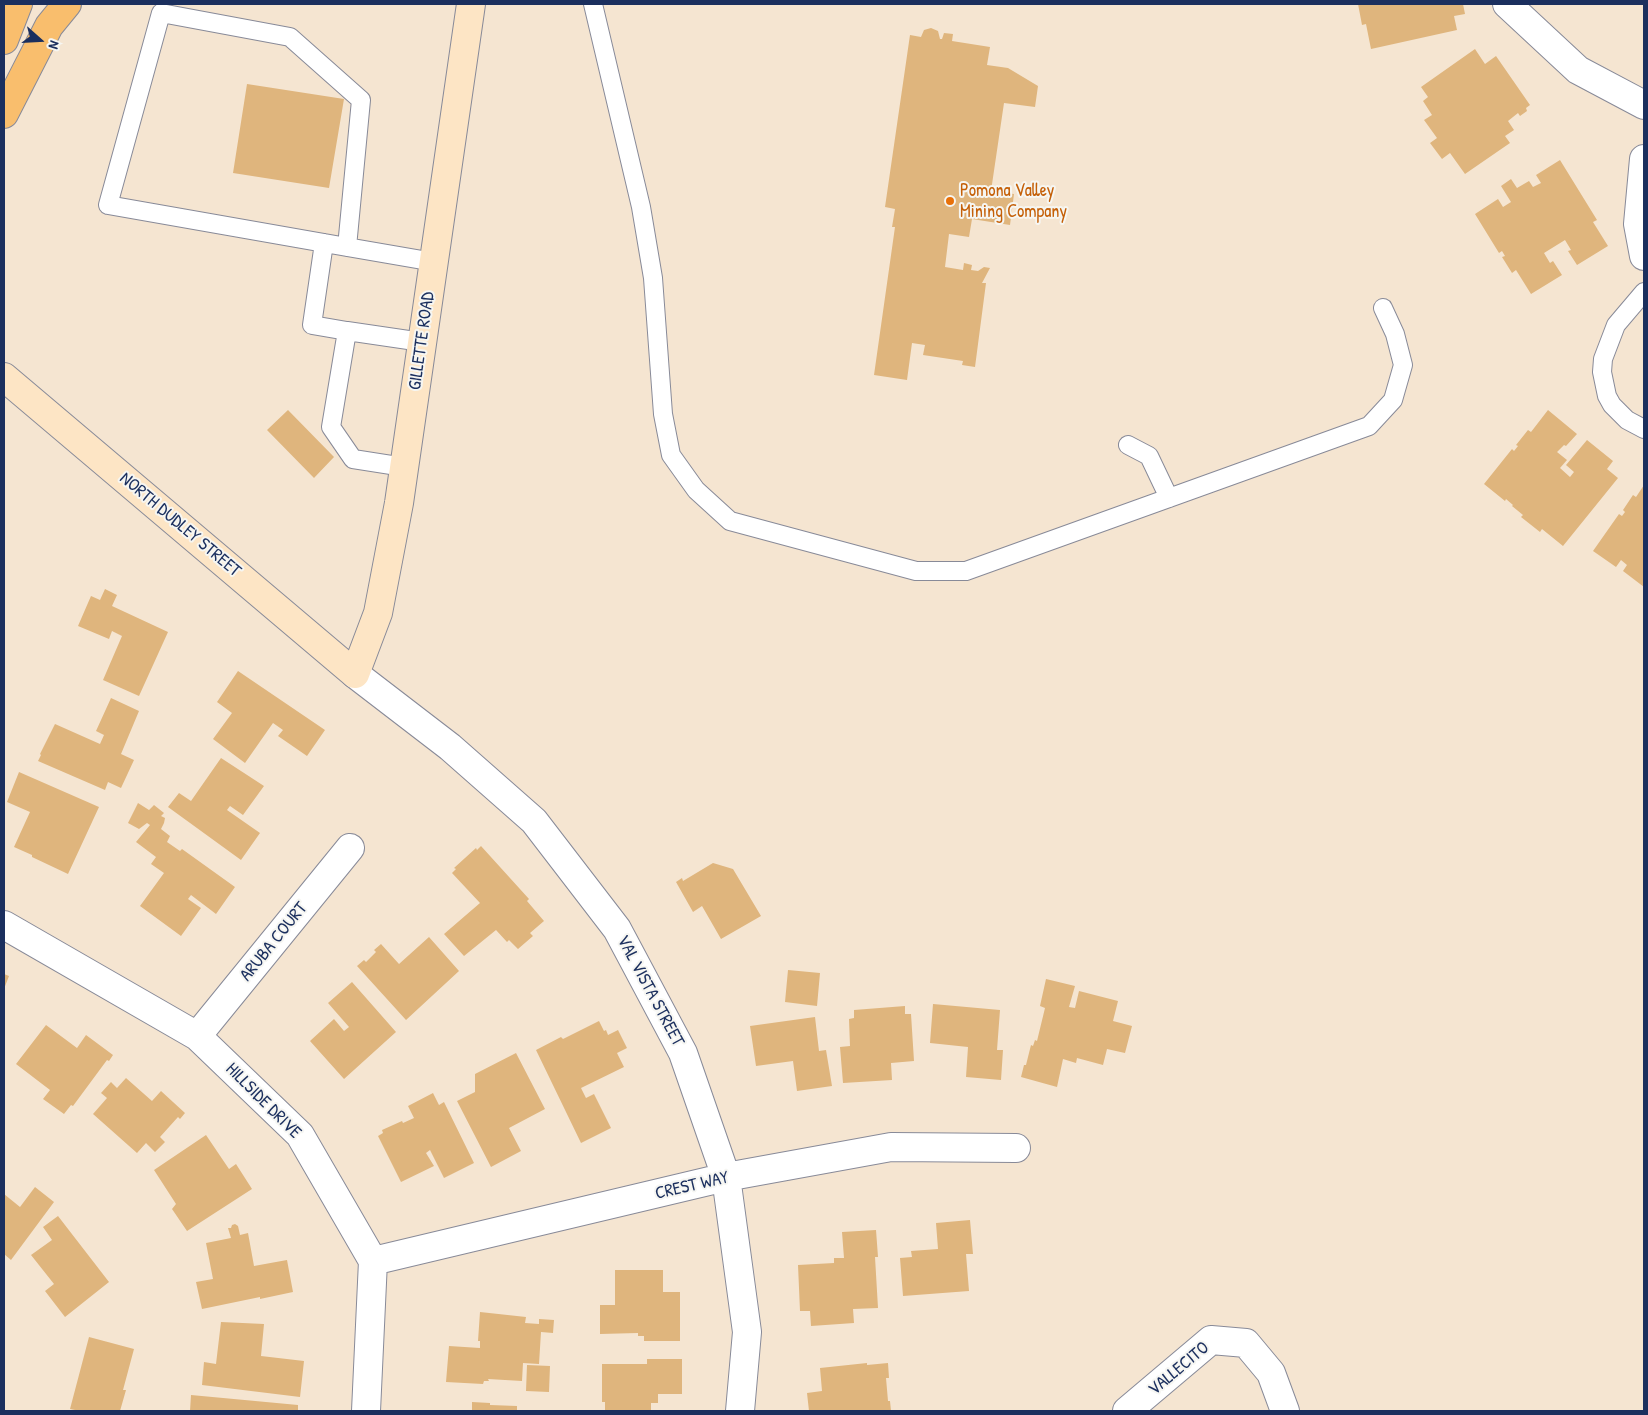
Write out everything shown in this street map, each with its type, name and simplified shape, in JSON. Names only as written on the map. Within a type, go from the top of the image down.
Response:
[{"type":"highway","points":[[4,40],[18,4]]},
{"type":"highway","points":[[4,114],[49,26],[67,4]]},
{"type":"street","name":"GILLETTE ROAD","points":[[355,674],[378,613],[404,467],[471,4]]},
{"type":"street","points":[[1507,4],[1578,70],[1644,105]]},
{"type":"street","points":[[1644,159],[1638,224],[1644,256]]},
{"type":"street","name":"NORTH DUDLEY STREET","points":[[4,376],[355,674]]},
{"type":"street","name":"VAL VISTA STREET","points":[[355,674],[450,747],[534,821],[617,929],[683,1054],[726,1177],[747,1332],[740,1411]]},
{"type":"street","name":"ARUBA COURT","points":[[197,1036],[350,848]]},
{"type":"street","name":"HILLSIDE DRIVE","points":[[4,925],[197,1036],[300,1135],[373,1261]]},
{"type":"street","name":"CREST WAY","points":[[373,1261],[726,1177],[891,1147],[1016,1148]]},
{"type":"street","points":[[366,1411],[373,1261]]},
{"type":"street","name":"VALLECITO","points":[[1127,1411],[1211,1340],[1246,1343],[1270,1373],[1285,1411]]},
{"type":"lane","points":[[594,4],[641,207],[653,278],[663,414],[671,455],[696,490],[730,521],[916,571],[966,572],[1369,426],[1393,400],[1403,365],[1395,334],[1383,308]]},
{"type":"lane","points":[[347,247],[361,100],[290,37],[161,12],[108,205],[324,243],[347,247],[434,262]]},
{"type":"lane","points":[[324,243],[312,325],[422,342]]},
{"type":"lane","points":[[1644,292],[1616,325],[1603,359],[1602,372],[1606,396],[1612,405],[1627,420],[1644,429]]},
{"type":"lane","points":[[346,331],[331,426],[353,459],[404,467]]},
{"type":"lane","points":[[1128,445],[1148,456],[1169,498]]},
{"type":"building","points":[[1358,4],[1463,4],[1465,14],[1454,16],[1457,30],[1371,49],[1366,24],[1362,25]]},
{"type":"building","name":"Pomona Valley Mining Company","points":[[931,28],[938,31],[940,39],[942,39],[944,33],[953,34],[952,41],[990,47],[987,65],[1008,68],[1038,86],[1035,107],[1004,103],[991,191],[1014,194],[1010,225],[972,219],[969,237],[949,234],[945,267],[963,270],[964,263],[972,265],[971,270],[978,271],[984,267],[990,268],[982,283],[986,283],[975,367],[962,365],[963,361],[923,355],[925,345],[912,343],[907,380],[874,375],[895,227],[892,227],[895,209],[885,207],[910,35],[921,37],[924,30]]},
{"type":"building","points":[[1475,49],[1485,64],[1496,56],[1530,105],[1526,108],[1527,111],[1520,116],[1518,113],[1508,121],[1514,130],[1505,136],[1510,143],[1465,174],[1450,153],[1442,159],[1430,143],[1437,138],[1424,120],[1432,115],[1423,101],[1428,97],[1421,87]]},
{"type":"building","points":[[247,84],[344,99],[329,188],[233,173]]},
{"type":"building","points":[[1560,160],[1597,220],[1593,222],[1608,246],[1577,265],[1568,251],[1571,250],[1565,240],[1544,253],[1550,263],[1553,261],[1562,275],[1531,294],[1516,270],[1512,273],[1502,257],[1505,256],[1502,251],[1499,253],[1475,214],[1498,199],[1503,207],[1511,202],[1501,186],[1511,179],[1517,188],[1529,181],[1533,187],[1541,183],[1536,175]]},
{"type":"building","points":[[288,410],[334,457],[314,478],[267,430]]},
{"type":"building","points":[[1548,410],[1577,434],[1566,446],[1564,445],[1557,452],[1567,460],[1560,468],[1570,477],[1574,472],[1566,465],[1587,440],[1613,461],[1607,469],[1618,478],[1563,546],[1542,529],[1540,532],[1521,517],[1523,515],[1506,499],[1505,501],[1484,484],[1512,449],[1514,451],[1518,446],[1516,445],[1528,430],[1531,432]]},
{"type":"building","points":[[1644,485],[1644,587],[1623,571],[1627,565],[1621,560],[1616,567],[1593,551],[1619,514],[1622,516],[1625,512],[1623,510],[1633,495],[1636,497]]},
{"type":"building","points":[[105,589],[117,595],[112,606],[168,632],[139,696],[103,680],[122,636],[112,631],[109,639],[78,626],[91,596],[100,600]]},
{"type":"building","points":[[238,671],[325,730],[307,756],[278,736],[283,730],[273,723],[245,763],[213,739],[232,713],[217,702]]},
{"type":"building","points":[[111,698],[139,711],[121,754],[134,760],[121,788],[108,782],[105,790],[38,761],[55,724],[100,744],[104,735],[96,731]]},
{"type":"building","points":[[221,758],[264,786],[243,815],[230,806],[227,810],[260,833],[241,860],[168,807],[179,793],[191,801]]},
{"type":"building","points":[[19,772],[99,807],[68,874],[14,847],[30,812],[7,802]]},
{"type":"building","points":[[138,803],[149,810],[154,805],[164,813],[161,816],[165,818],[161,829],[170,836],[167,842],[180,851],[182,849],[235,887],[216,914],[191,895],[188,899],[201,908],[181,936],[140,906],[164,873],[151,864],[156,857],[136,842],[150,825],[147,823],[139,829],[128,823]]},
{"type":"building","points":[[481,846],[529,899],[527,901],[544,921],[530,933],[533,936],[518,949],[509,940],[507,942],[496,930],[464,956],[444,934],[480,903],[452,873],[456,869],[454,868],[476,848],[477,850]]},
{"type":"building","points":[[713,863],[733,869],[761,916],[721,939],[702,906],[693,912],[676,882],[682,878],[683,881]]},
{"type":"building","points":[[429,937],[459,971],[406,1020],[357,966],[364,960],[366,962],[376,952],[374,950],[381,944],[399,964]]},
{"type":"building","points":[[788,970],[820,973],[817,1006],[785,1002]]},
{"type":"building","points":[[4,974],[9,976],[4,989]]},
{"type":"building","points":[[1046,979],[1075,986],[1069,1007],[1075,1008],[1079,991],[1118,1001],[1113,1021],[1132,1026],[1125,1053],[1107,1049],[1103,1065],[1077,1058],[1076,1063],[1063,1059],[1057,1087],[1021,1077],[1031,1045],[1033,1046],[1035,1040],[1037,1041],[1045,1008],[1040,1006]]},
{"type":"building","points":[[352,982],[396,1032],[344,1079],[310,1041],[334,1019],[344,1031],[349,1027],[328,1003]]},
{"type":"building","points":[[933,1004],[1000,1010],[997,1050],[1003,1050],[1001,1080],[966,1077],[968,1047],[930,1043]]},
{"type":"building","points":[[905,1006],[905,1014],[911,1014],[914,1061],[891,1063],[892,1080],[843,1083],[840,1047],[850,1046],[849,1019],[854,1018],[854,1010]]},
{"type":"building","points":[[815,1017],[819,1051],[826,1050],[832,1086],[797,1091],[793,1061],[756,1066],[750,1026]]},
{"type":"building","points":[[599,1021],[608,1035],[618,1030],[627,1048],[617,1053],[624,1067],[581,1088],[586,1098],[594,1094],[611,1128],[581,1143],[536,1050]]},
{"type":"building","points":[[46,1025],[77,1048],[86,1035],[113,1055],[109,1061],[107,1060],[73,1106],[71,1105],[64,1114],[43,1099],[50,1090],[16,1064]]},
{"type":"building","points":[[516,1053],[545,1109],[509,1128],[521,1151],[491,1167],[457,1101],[475,1092],[475,1074]]},
{"type":"building","points":[[126,1078],[152,1101],[161,1091],[185,1113],[180,1119],[178,1117],[160,1137],[165,1142],[155,1152],[146,1143],[137,1153],[93,1114],[107,1098],[101,1093],[111,1082],[117,1088]]},
{"type":"building","points":[[433,1093],[439,1105],[444,1102],[474,1163],[444,1178],[430,1150],[426,1153],[434,1166],[401,1182],[378,1136],[383,1133],[382,1130],[414,1118],[408,1106]]},
{"type":"building","points":[[206,1135],[229,1169],[236,1164],[252,1189],[187,1231],[172,1209],[176,1204],[154,1170]]},
{"type":"building","points":[[35,1187],[54,1202],[11,1260],[4,1254],[4,1194],[20,1207]]},
{"type":"building","points":[[58,1216],[109,1282],[65,1317],[45,1291],[54,1284],[31,1255],[52,1240],[43,1227]]},
{"type":"building","points":[[970,1220],[973,1254],[966,1254],[969,1291],[903,1296],[900,1258],[912,1257],[911,1251],[938,1249],[936,1223]]},
{"type":"building","points":[[235,1224],[238,1226],[240,1235],[248,1233],[254,1266],[287,1260],[293,1292],[202,1309],[196,1282],[213,1279],[206,1243],[231,1238],[228,1228]]},
{"type":"building","points":[[876,1230],[878,1257],[875,1257],[878,1308],[853,1309],[854,1323],[811,1326],[810,1311],[800,1311],[798,1265],[834,1263],[834,1258],[844,1258],[842,1232]]},
{"type":"building","points":[[615,1270],[663,1270],[663,1292],[680,1292],[680,1341],[644,1341],[644,1336],[638,1336],[638,1333],[600,1334],[600,1305],[615,1305]]},
{"type":"building","points":[[480,1312],[526,1317],[525,1323],[539,1324],[539,1319],[554,1320],[553,1333],[541,1332],[539,1364],[523,1363],[522,1381],[488,1379],[489,1381],[484,1381],[483,1384],[446,1382],[449,1346],[480,1348],[480,1341],[478,1341]]},
{"type":"building","points":[[221,1322],[264,1324],[261,1356],[304,1361],[300,1397],[202,1385],[204,1362],[216,1364]]},
{"type":"building","points":[[89,1337],[134,1349],[123,1390],[126,1390],[120,1411],[80,1411],[70,1409]]},
{"type":"building","points":[[647,1359],[682,1359],[682,1394],[658,1394],[658,1403],[651,1403],[651,1411],[605,1411],[605,1402],[602,1402],[602,1364],[647,1364]]},
{"type":"building","points":[[867,1363],[867,1365],[888,1363],[889,1378],[886,1378],[891,1411],[809,1411],[807,1393],[822,1391],[820,1368]]},
{"type":"building","points":[[527,1365],[550,1366],[549,1392],[526,1391]]},
{"type":"building","points":[[191,1395],[298,1405],[298,1411],[190,1411]]},
{"type":"building","points":[[472,1402],[517,1406],[517,1411],[472,1411]]},
{"type":"place","name":"Pomona Valley Mining Company","points":[[950,201]]}]
